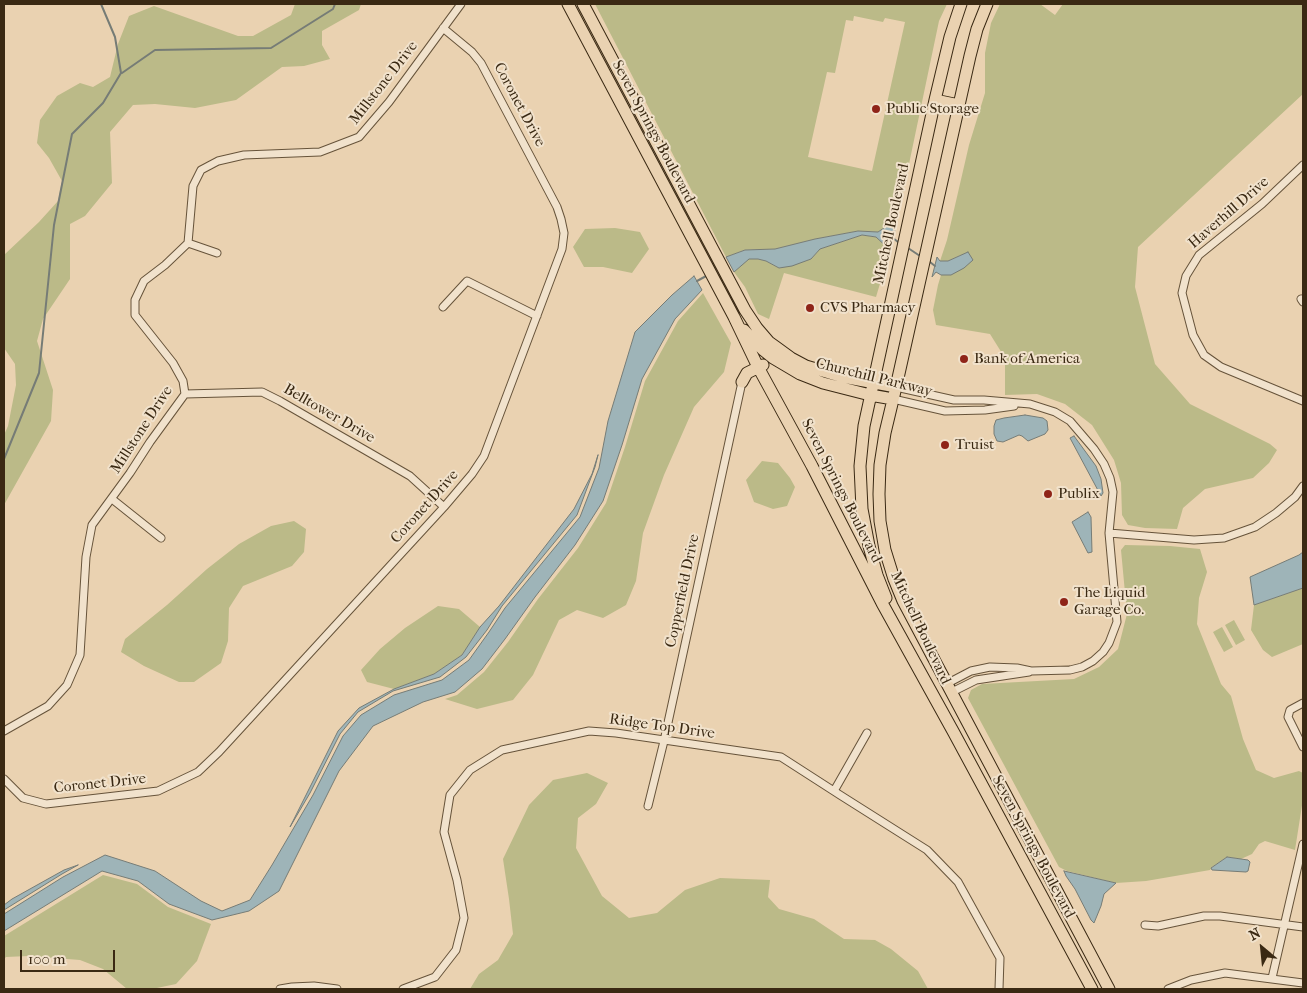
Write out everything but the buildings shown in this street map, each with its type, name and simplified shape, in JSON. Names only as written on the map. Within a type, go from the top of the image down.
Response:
[{"type":"main road","name":"Seven Springs Boulevard","points":[[568,4],[722,294],[878,596],[1092,989]]},
{"type":"main road","points":[[577,4],[590,16]]},
{"type":"main road","name":"Seven Springs Boulevard","points":[[583,4],[733,288],[757,328],[769,342],[799,362],[843,377],[873,382]]},
{"type":"main road","name":"Mitchell Boulevard","points":[[954,733],[894,615],[878,575],[869,546],[862,509],[860,474],[864,426],[870,395],[935,100],[950,37],[961,4]]},
{"type":"main road","points":[[893,399],[977,29],[987,4]]},
{"type":"main road","points":[[935,100],[959,105]]},
{"type":"main road","name":"Churchill Parkway","points":[[734,318],[763,350],[786,367],[823,383],[893,399]]},
{"type":"main road","points":[[742,382],[747,358],[747,345]]},
{"type":"main road","points":[[742,382],[747,373],[758,366],[769,364],[786,367]]},
{"type":"main road","name":"Churchill Parkway","points":[[873,382],[896,387]]},
{"type":"main road","name":"Seven Springs Boulevard","points":[[893,399],[885,433],[878,494],[885,550],[894,578],[903,601],[1109,989]]},
{"type":"street","name":"Millstone Drive","points":[[4,731],[48,706],[67,685],[80,655],[86,557],[92,525],[185,394],[183,381],[173,363],[135,315],[135,300],[144,281],[165,265],[188,243],[193,186],[201,170],[218,161],[244,155],[320,152],[359,137],[389,102],[461,4]]},
{"type":"street","name":"Coronet Drive","points":[[4,779],[23,798],[46,804],[158,791],[198,772],[444,507],[472,474],[484,456],[562,249],[564,233],[557,207],[481,63],[472,52],[443,28]]},
{"type":"street","name":"Haverhill Drive","points":[[1303,165],[1262,204],[1199,255],[1186,276],[1182,294],[1193,334],[1204,355],[1221,367],[1303,401]]},
{"type":"street","points":[[188,243],[217,253]]},
{"type":"street","points":[[443,307],[467,281],[537,316]]},
{"type":"street","name":"Copperfield Drive","points":[[648,806],[664,741],[742,382]]},
{"type":"street","name":"Churchill Parkway","points":[[896,387],[954,400],[984,400],[1030,404],[1055,412],[1070,421],[1104,464],[1113,492],[1110,533],[1117,622],[1109,643],[1103,652],[1093,661],[1082,667],[1070,670],[1031,671],[1017,668],[990,667],[972,671],[950,688]]},
{"type":"street","name":"Belltower Drive","points":[[185,394],[262,392],[410,476],[444,507]]},
{"type":"street","name":"Churchill Parkway","points":[[893,399],[945,411],[984,410],[1030,404]]},
{"type":"street","points":[[1110,533],[1194,540],[1224,538],[1255,527],[1295,497],[1303,486]]},
{"type":"street","points":[[112,499],[161,538]]},
{"type":"street","points":[[1303,703],[1290,710],[1288,717],[1303,747]]},
{"type":"street","name":"Ridge Top Drive","points":[[403,989],[435,977],[456,950],[464,918],[457,880],[444,832],[450,795],[470,770],[502,750],[589,731],[616,733],[781,757],[927,850],[958,882],[1000,958],[999,989]]},
{"type":"street","points":[[834,791],[867,733]]},
{"type":"street","points":[[1272,978],[1303,844]]},
{"type":"street","points":[[1146,925],[1158,926],[1204,916],[1220,916],[1303,927]]},
{"type":"street","points":[[1168,989],[1191,980],[1225,973],[1303,983]]},
{"type":"street","points":[[280,989],[314,986],[337,989]]},
{"type":"shaded area","points":[[295,4],[361,4],[359,10],[322,31],[322,45],[330,59],[304,66],[282,67],[236,100],[195,108],[155,104],[133,105],[110,132],[112,183],[85,216],[70,224],[70,279],[43,319],[37,341],[53,390],[51,421],[4,505],[4,435],[8,426],[16,385],[15,364],[4,348],[4,255],[58,201],[62,181],[49,158],[37,143],[40,120],[57,96],[80,83],[93,87],[110,77],[118,44],[129,16],[154,6],[238,36],[253,36],[291,15]]},
{"type":"shaded area","points":[[595,4],[947,4],[939,21],[896,226],[887,226],[878,232],[858,231],[775,249],[745,250],[726,257]],"holes":[[[854,16],[883,22],[885,18],[905,22],[872,171],[808,157],[827,72],[835,73],[846,20],[853,21]]]},
{"type":"shaded area","points":[[1000,4],[1040,4],[1055,15],[1063,4],[1303,4],[1303,94],[1138,247],[1135,287],[1155,364],[1190,404],[1270,444],[1277,450],[1269,463],[1253,478],[1205,489],[1183,508],[1177,529],[1145,528],[1128,525],[1122,515],[1121,483],[1114,460],[1092,425],[1065,404],[1037,394],[1005,395],[1005,358],[990,334],[936,325],[933,310],[941,275],[951,275],[961,255],[948,261],[940,261],[947,240],[969,145],[985,93],[985,53],[991,23]]},
{"type":"shaded area","points":[[615,228],[640,232],[649,249],[632,273],[603,267],[584,267],[573,247],[585,229]]},
{"type":"shaded area","points":[[862,235],[876,237],[890,250],[876,297],[784,273],[769,319],[758,314],[745,287],[734,272],[748,259],[766,261],[779,268],[811,259],[820,249]]},
{"type":"shaded area","points":[[703,293],[731,343],[724,372],[694,407],[664,475],[643,533],[636,581],[626,605],[603,618],[577,610],[559,620],[533,675],[513,700],[477,709],[445,699],[457,695],[484,672],[578,548],[606,503],[645,381],[678,321]]},
{"type":"shaded area","points":[[762,461],[778,463],[795,487],[787,506],[773,509],[754,502],[746,480]]},
{"type":"shaded area","points":[[294,521],[306,529],[304,552],[292,566],[243,586],[229,608],[228,641],[221,663],[194,682],[179,682],[144,666],[121,652],[125,639],[239,544],[271,526]]},
{"type":"shaded area","points":[[1125,545],[1200,549],[1207,572],[1199,598],[1197,624],[1221,684],[1231,696],[1243,739],[1256,770],[1274,778],[1299,771],[1303,773],[1303,799],[1295,850],[1265,841],[1259,844],[1252,854],[1241,859],[1227,857],[1210,870],[1146,881],[1116,883],[1067,871],[1059,867],[968,698],[971,690],[982,684],[1074,679],[1099,667],[1118,649],[1127,614],[1121,550]]},
{"type":"shaded area","points":[[1303,588],[1303,644],[1272,657],[1263,650],[1251,630],[1254,605]]},
{"type":"shaded area","points":[[438,606],[459,609],[480,627],[462,655],[434,674],[394,689],[367,682],[361,670],[380,649],[405,628]]},
{"type":"shaded area","points":[[1234,620],[1245,640],[1236,645],[1225,625]]},
{"type":"shaded area","points":[[1222,627],[1233,647],[1224,652],[1213,632]]},
{"type":"shaded area","points":[[587,773],[608,783],[596,804],[578,818],[576,848],[602,896],[629,918],[657,913],[685,890],[720,878],[770,880],[768,897],[779,909],[814,919],[844,939],[875,940],[891,949],[918,971],[928,989],[470,989],[479,974],[498,960],[513,934],[503,859],[529,805],[553,780]]},
{"type":"shaded area","points":[[103,875],[137,884],[168,907],[211,924],[197,961],[176,984],[152,989],[127,989],[103,969],[80,960],[28,956],[6,957],[4,959],[4,936]]},
{"type":"water","points":[[887,226],[896,226],[890,250],[876,237],[862,235],[820,249],[811,259],[792,266],[779,268],[766,261],[749,259],[734,272],[726,257],[745,250],[775,249],[858,231],[878,232]]},
{"type":"water","points":[[968,252],[973,260],[964,268],[951,275],[941,275],[936,272],[932,277],[937,257],[940,261],[948,261]]},
{"type":"water","points":[[694,276],[702,290],[675,319],[642,379],[603,501],[575,545],[482,669],[455,692],[423,702],[373,726],[339,771],[279,891],[249,911],[212,920],[169,904],[138,881],[102,871],[4,931],[4,914],[63,877],[105,855],[155,871],[201,901],[222,911],[250,900],[313,795],[343,736],[361,715],[394,695],[442,680],[469,660],[505,608],[580,517],[599,468],[608,421],[635,332]]},
{"type":"water","points":[[1025,415],[1043,418],[1047,421],[1048,430],[1045,434],[1028,441],[1019,435],[1003,442],[997,441],[994,434],[996,420]]},
{"type":"water","points":[[1074,436],[1096,466],[1101,479],[1103,493],[1101,496],[1070,438]]},
{"type":"water","points":[[598,455],[595,467],[577,515],[502,606],[487,630],[466,657],[440,677],[393,691],[358,712],[340,734],[310,793],[290,827],[338,731],[359,708],[394,689],[434,674],[462,655],[480,627],[499,606],[574,509],[592,474]]},
{"type":"water","points":[[1088,512],[1091,517],[1092,552],[1088,553],[1072,522]]},
{"type":"water","points":[[1303,552],[1303,588],[1254,605],[1250,577]]},
{"type":"water","points":[[1227,857],[1248,860],[1250,862],[1248,871],[1212,870],[1211,868]]},
{"type":"water","points":[[78,865],[4,910],[4,905],[12,899],[64,870]]},
{"type":"water","points":[[1064,871],[1116,883],[1104,894],[1094,923],[1091,920]]},
{"type":"waterway","points":[[4,459],[39,373],[54,225],[72,134],[103,103],[121,73],[115,37],[101,4]]},
{"type":"waterway","points":[[122,73],[155,50],[271,48],[333,9],[335,4]]},
{"type":"waterway","points":[[893,238],[898,242]]},
{"type":"waterway","points":[[908,248],[920,256]]},
{"type":"waterway","points":[[930,262],[935,266]]},
{"type":"waterway","points":[[697,281],[708,275]]},
{"type":"place","name":"Public Storage","points":[[876,109]]},
{"type":"place","name":"CVS Pharmacy","points":[[810,308]]},
{"type":"place","name":"Bank of America","points":[[964,359]]},
{"type":"place","name":"Truist","points":[[945,445]]},
{"type":"place","name":"Publix","points":[[1048,494]]},
{"type":"place","name":"The Liquid Garage Co.","points":[[1064,602]]}]
